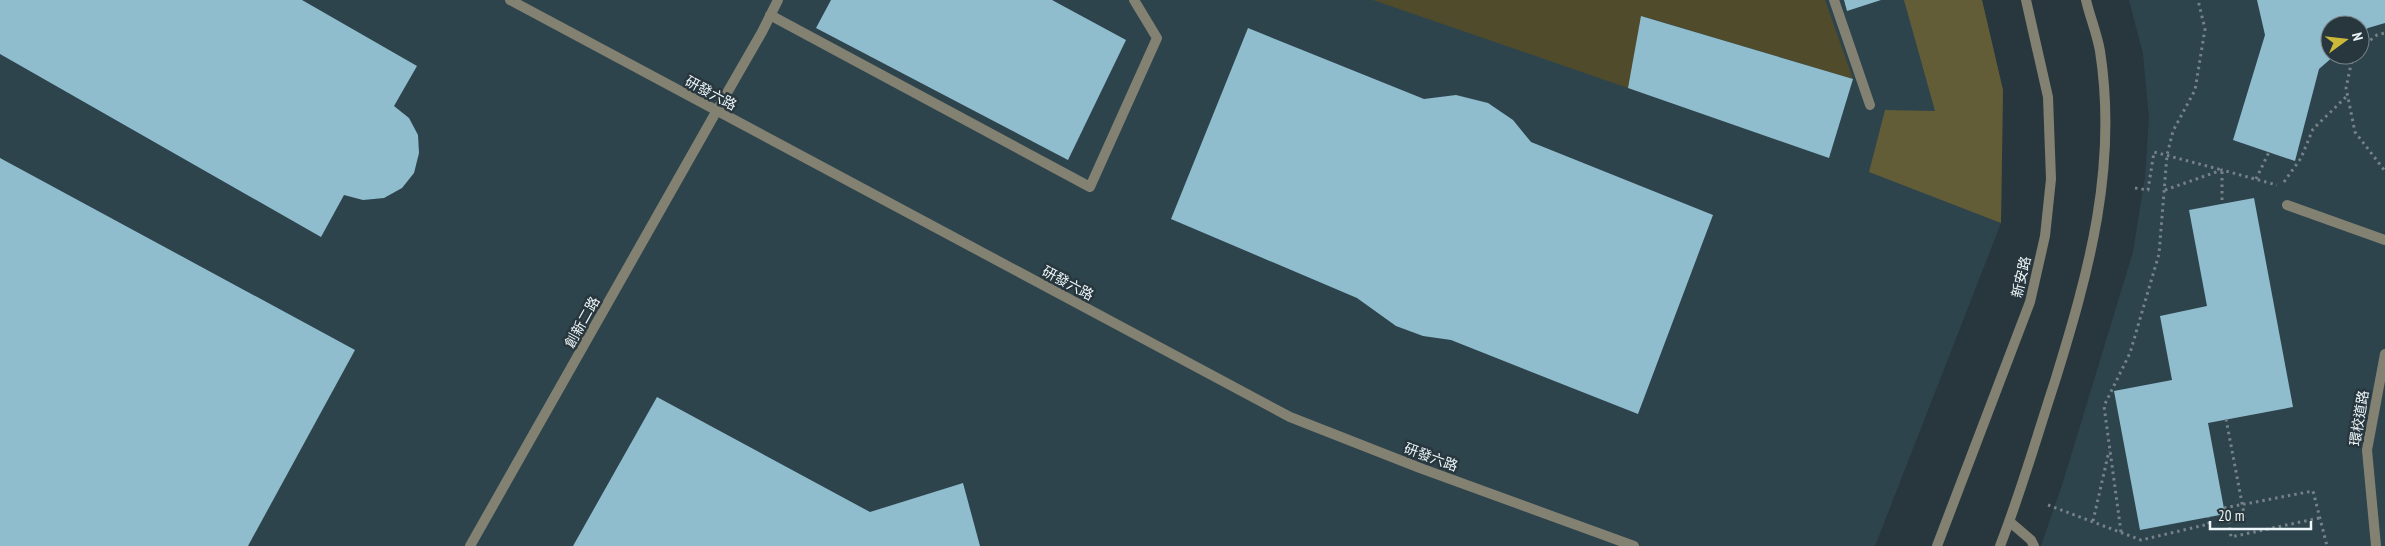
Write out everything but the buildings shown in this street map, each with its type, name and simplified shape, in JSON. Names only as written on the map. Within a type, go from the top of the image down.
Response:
[{"type":"street","name":"研發六路","points":[[510,0],[716,112],[1290,417],[1411,464],[1634,546]]},
{"type":"street","name":"創新二路","points":[[470,546],[778,0]]},
{"type":"street","points":[[770,15],[1090,187],[1157,38],[1134,0]]},
{"type":"street","points":[[1834,0],[1870,104]]},
{"type":"street","name":"新安路","points":[[1937,546],[2030,302],[2045,236],[2050,179],[2048,97],[2026,0]]},
{"type":"street","points":[[2000,546],[2010,522],[2083,290],[2103,191],[2106,128],[2100,50],[2086,0]]},
{"type":"street","points":[[2287,205],[2385,240]]},
{"type":"street","name":"環校道路","points":[[2376,546],[2367,450],[2385,354]]},
{"type":"street","points":[[2010,522],[2031,540],[2034,546]]},
{"type":"path","points":[[2120,532],[2104,406],[2130,353],[2146,306],[2159,254],[2168,155],[2173,131],[2195,90],[2205,29],[2198,0]]},
{"type":"path","points":[[2370,40],[2377,35],[2385,33]]},
{"type":"path","points":[[2351,65],[2346,88],[2355,132],[2385,171]]},
{"type":"path","points":[[2135,188],[2148,190],[2154,152],[2280,186],[2291,175],[2314,129],[2347,96]]},
{"type":"path","points":[[2256,179],[2269,152]]},
{"type":"path","points":[[2165,190],[2222,170]]},
{"type":"path","points":[[2222,170],[2222,204]]},
{"type":"path","points":[[2226,420],[2243,505],[2244,519],[2228,522],[2231,537],[2319,518]]},
{"type":"path","points":[[2093,522],[2110,449]]},
{"type":"path","points":[[2224,508],[2313,491],[2327,546]]},
{"type":"path","points":[[2048,505],[2141,540],[2209,524],[2208,517]]},
{"type":"shaded area","points":[[0,0],[1982,0],[2003,90],[2001,223],[1875,546],[0,546]]},
{"type":"shaded area","points":[[1373,0],[1825,0],[1853,79],[1642,16],[1628,88]]},
{"type":"shaded area","points":[[1904,0],[1982,0],[2003,90],[2001,223],[1869,172],[1885,110],[1935,111]]},
{"type":"shaded area","points":[[2129,0],[2385,0],[2385,546],[2041,546],[2063,482],[2133,252],[2145,177],[2149,118],[2143,54]]}]
